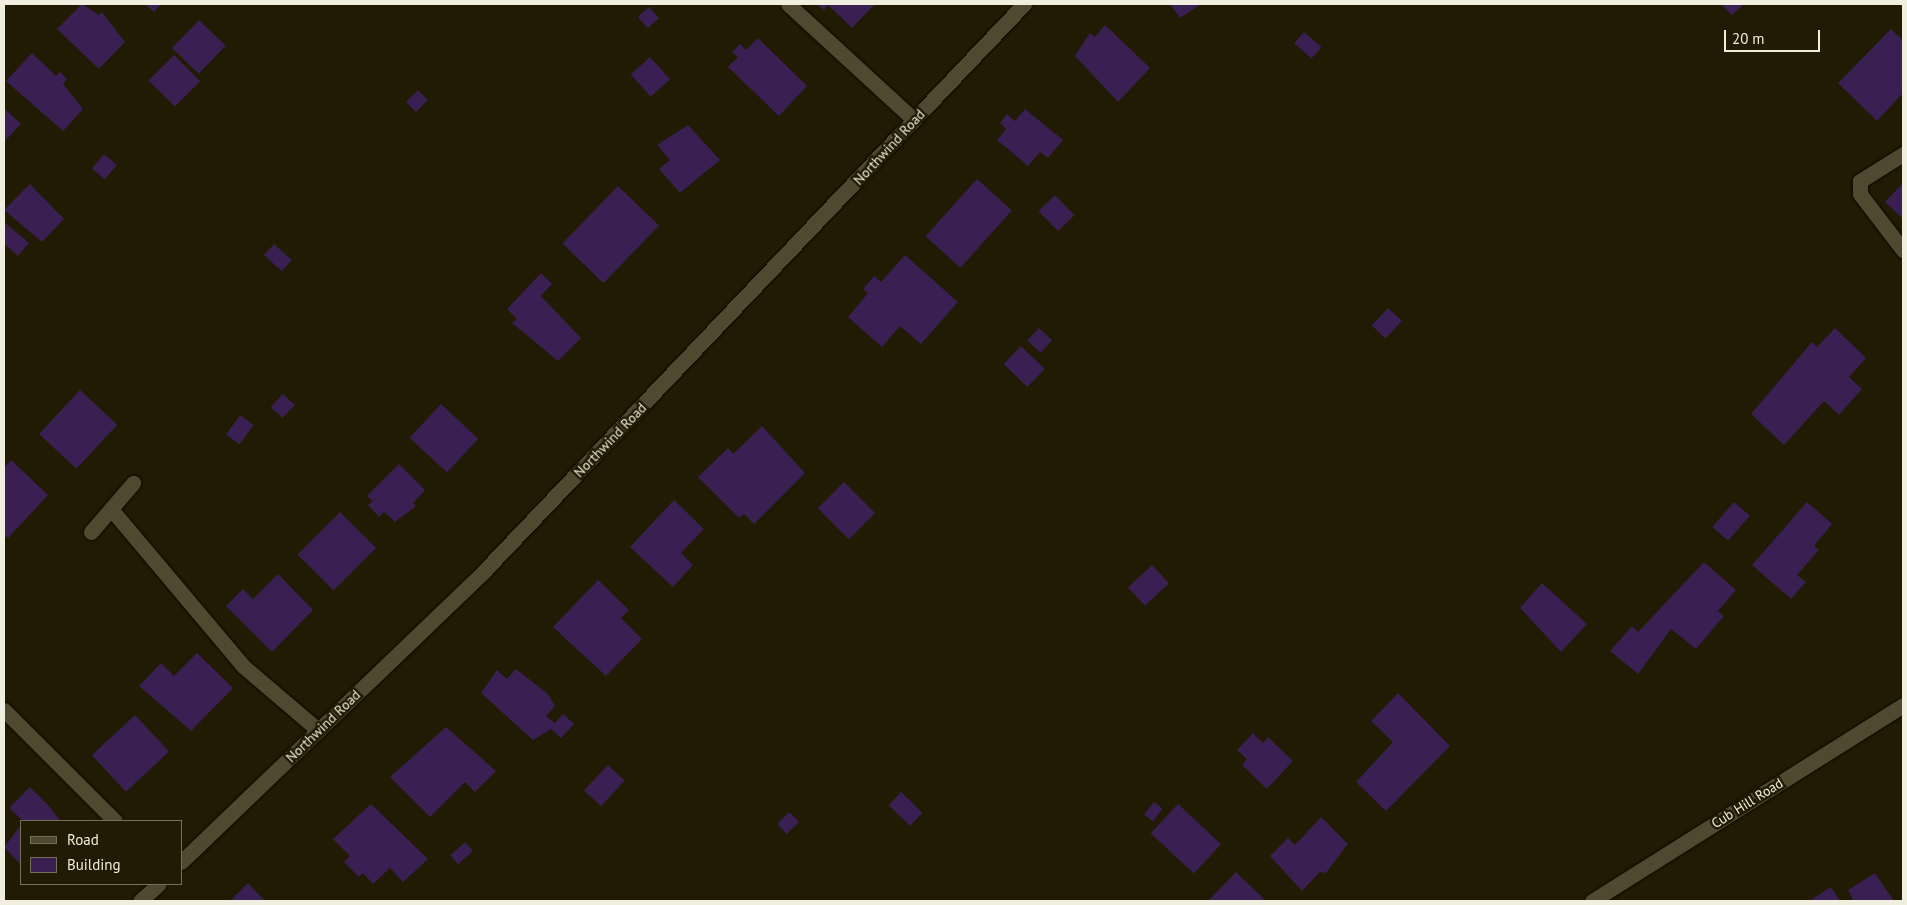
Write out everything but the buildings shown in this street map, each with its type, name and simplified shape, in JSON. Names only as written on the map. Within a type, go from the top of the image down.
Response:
[{"type":"street","points":[[788,4],[914,120]]},
{"type":"street","name":"Northwind Road","points":[[182,861],[485,570],[1024,4]]},
{"type":"street","points":[[1903,154],[1860,181],[1860,194],[1903,250]]},
{"type":"street","points":[[91,532],[133,483]]},
{"type":"street","points":[[111,509],[243,666],[318,730]]},
{"type":"street","name":"Cub Hill Road","points":[[1592,901],[1903,705]]},
{"type":"street","points":[[4,710],[114,820]]},
{"type":"street","points":[[140,901],[158,885]]}]
